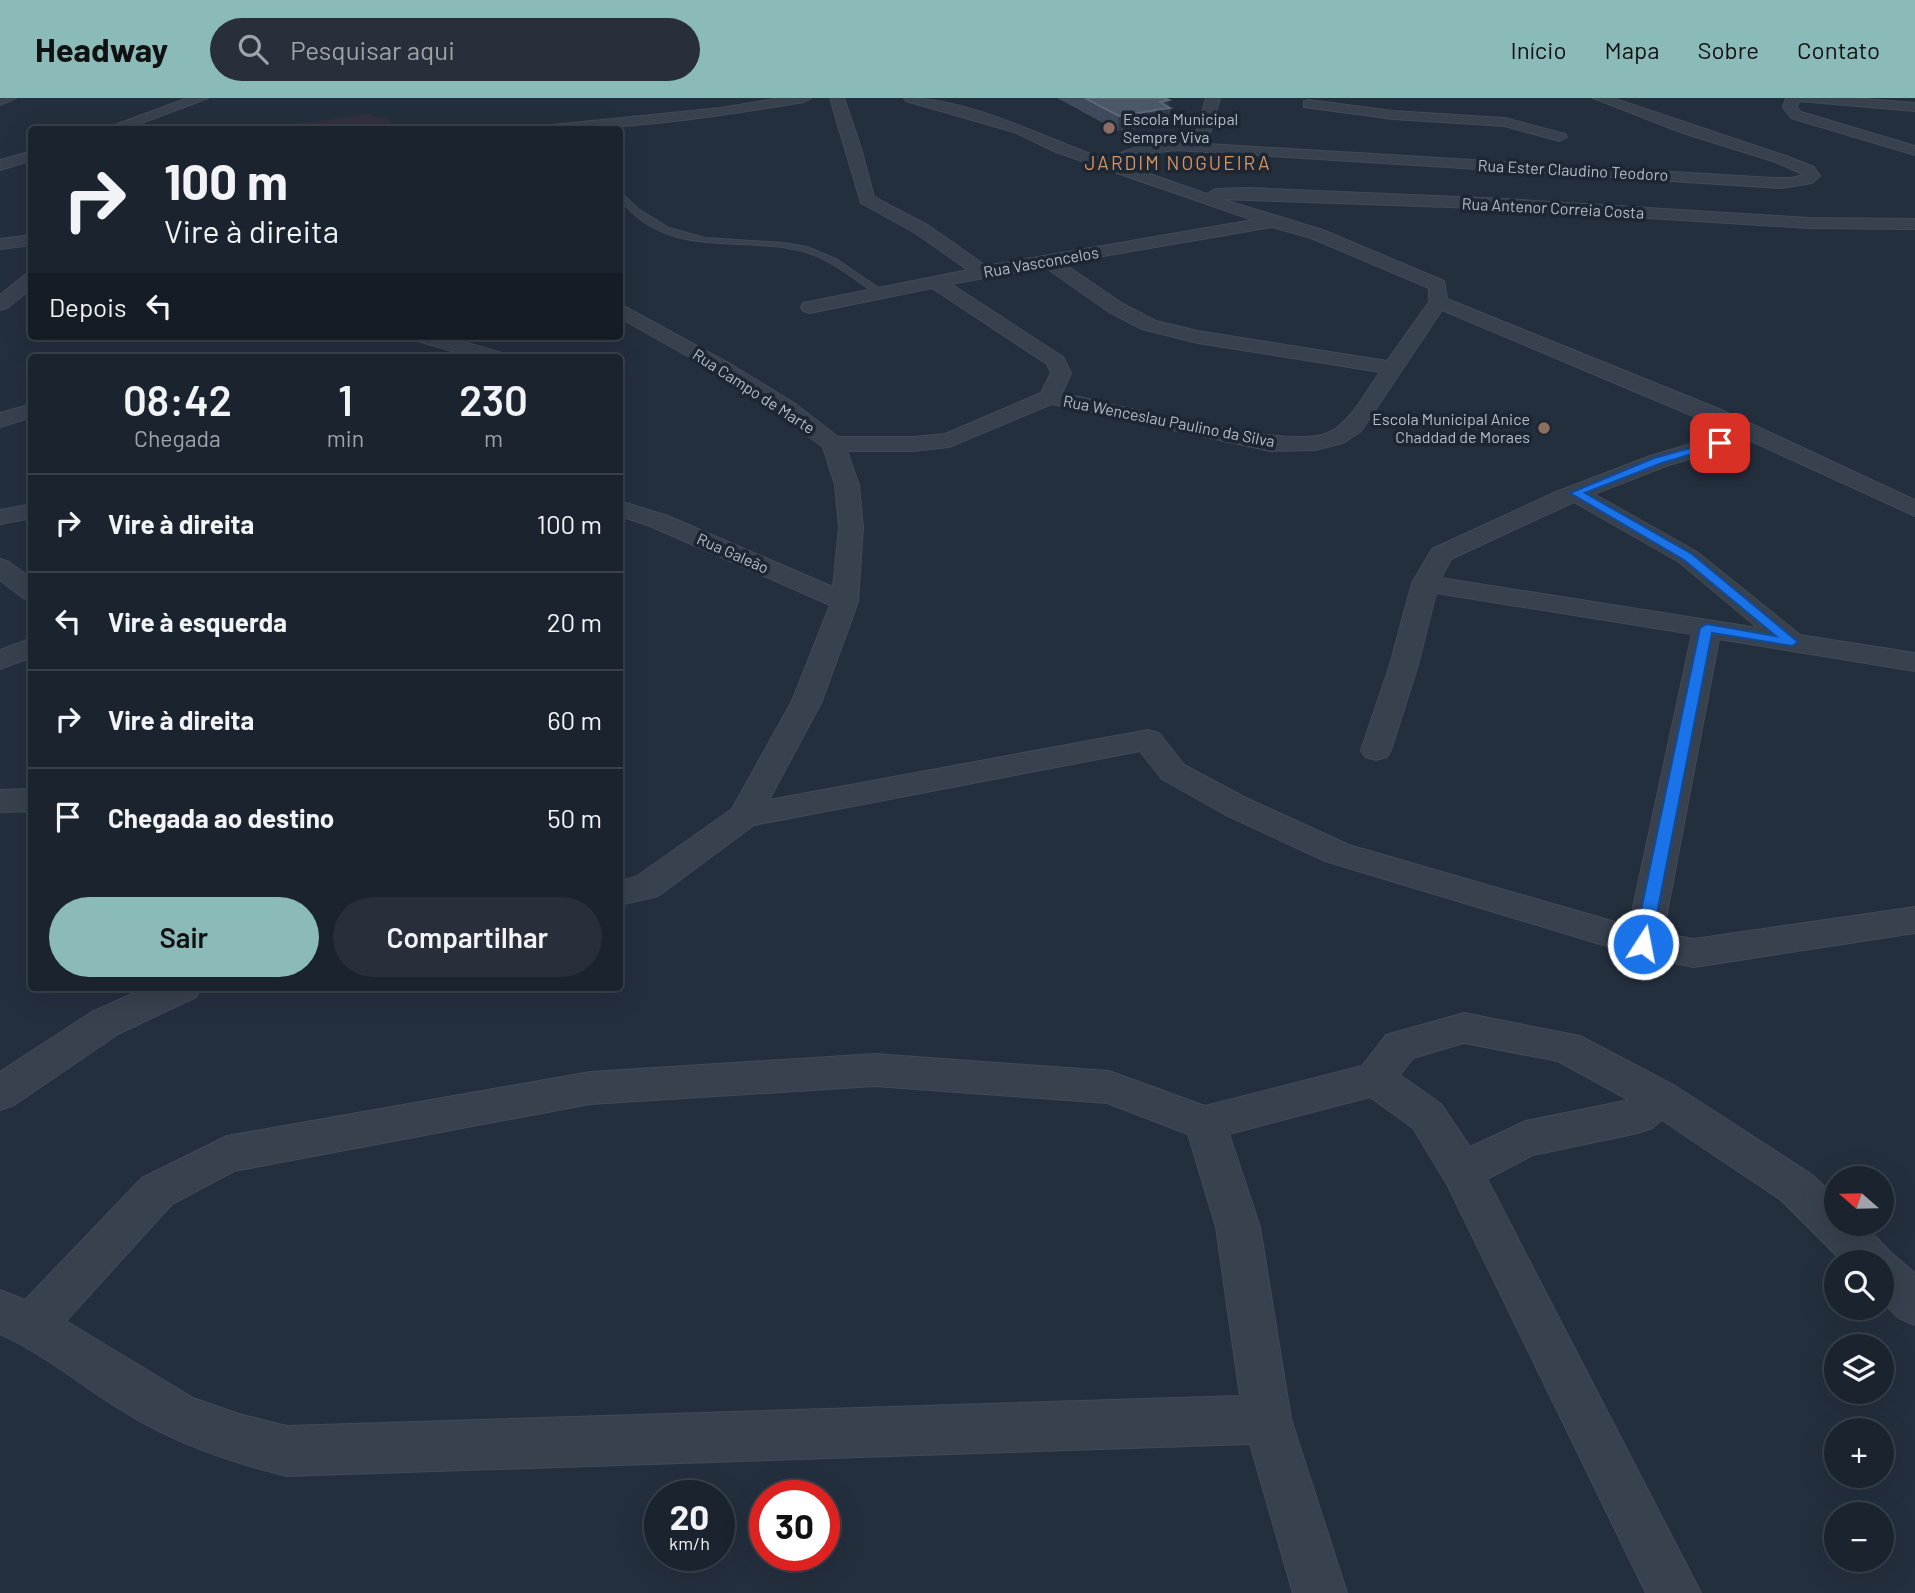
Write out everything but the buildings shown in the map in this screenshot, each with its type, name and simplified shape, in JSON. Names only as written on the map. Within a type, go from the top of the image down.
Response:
[{"type":"street","points":[[0,100],[8,98]]},
{"type":"street","points":[[120,126],[201,98]]},
{"type":"street","points":[[615,125],[721,112],[804,98]]},
{"type":"street","points":[[836,98],[854,148],[867,200],[923,230],[983,272]]},
{"type":"street","points":[[911,98],[1019,129],[1061,149],[1191,195],[1342,243],[1438,285],[1438,302],[1613,372],[1915,509]]},
{"type":"street","points":[[1199,147],[1213,98]]},
{"type":"street","name":"Rua Ester Claudino Teodoro","points":[[1109,165],[1133,151],[1199,147],[1396,154],[1780,182],[1809,179],[1812,176],[1809,170],[1781,159],[1677,127],[1601,98]]},
{"type":"street","points":[[1793,98],[1790,107],[1796,115],[1915,151]]},
{"type":"street","points":[[1802,98],[1915,107]]},
{"type":"street","points":[[1309,104],[1393,121],[1505,122],[1560,137]]},
{"type":"street","points":[[1860,136],[1915,141]]},
{"type":"street","points":[[0,165],[28,156]]},
{"type":"street","name":"Rua Antenor Correia Costa","points":[[1191,195],[1249,193],[1506,204],[1809,223],[1915,224]]},
{"type":"street","name":"Rua Vasconcelos","points":[[810,307],[879,291],[1273,222]]},
{"type":"street","points":[[0,244],[28,240]]},
{"type":"street","points":[[1048,261],[1116,308],[1149,325],[1198,337],[1391,368]]},
{"type":"street","points":[[0,304],[28,281]]},
{"type":"street","points":[[833,444],[913,444],[949,440],[1050,397],[1061,373],[1056,361],[935,282]]},
{"type":"street","name":"Rua Wenceslau Paulino da Silva","points":[[1050,397],[1260,442],[1295,445],[1315,443],[1335,438],[1353,426],[1438,302]]},
{"type":"street","name":"Rua Campo de Marte","points":[[623,312],[723,368],[786,408],[833,444],[847,485],[851,527],[845,602],[807,701],[744,816]]},
{"type":"street","points":[[435,340],[484,354]]},
{"type":"street","points":[[0,420],[28,411]]},
{"type":"street","points":[[1376,750],[1404,665],[1425,583],[1441,554],[1576,493],[1658,461],[1750,433]]},
{"type":"street","points":[[1576,493],[1688,557],[1792,642]]},
{"type":"street","name":"Rua Galeão","points":[[623,509],[660,521],[845,602]]},
{"type":"street","points":[[0,517],[28,512]]},
{"type":"street","points":[[0,567],[28,589]]},
{"type":"street","points":[[1425,583],[1915,662]]},
{"type":"street","points":[[1643,944],[1707,628]]},
{"type":"street","points":[[0,661],[28,648]]},
{"type":"street","points":[[623,892],[646,887],[744,816],[1148,740],[1173,772],[1235,806],[1337,853],[1643,944],[1694,953],[1915,920]]},
{"type":"street","points":[[0,801],[28,800]]},
{"type":"street","points":[[0,1093],[104,1023],[174,991]]},
{"type":"street","points":[[1267,1419],[287,1451],[237,1439],[162,1408],[16,1318],[157,1191],[227,1154],[590,1088],[874,1070],[1109,1087],[1205,1123],[1375,1079],[1400,1046],[1464,1028],[1566,1047],[1661,1098],[1796,1187],[1861,1250]]},
{"type":"street","points":[[1375,1079],[1427,1116],[1462,1171],[1674,1593]]},
{"type":"street","points":[[1462,1171],[1527,1139],[1638,1116],[1661,1098]]},
{"type":"street","points":[[1205,1123],[1238,1227],[1267,1419],[1320,1593]]},
{"type":"street","points":[[1894,1283],[1915,1303]]},
{"type":"lane","points":[[623,199],[672,234],[714,243],[806,249],[879,291]]},
{"type":"shaded area","points":[[371,114],[377,118],[387,117],[391,123],[374,126],[277,126]]},
{"type":"place","name":"Escola Municipal Sempre Viva","points":[[1109,128]]},
{"type":"place","name":"Escola Municipal Anice Chaddad de Moraes","points":[[1544,428]]},
{"type":"district","name":"JARDIM NOGUEIRA","points":[[1178,163]]},
{"type":"route","points":[[1643,944],[1707,628],[1792,642],[1688,557],[1576,493],[1658,461],[1720,443]]}]
